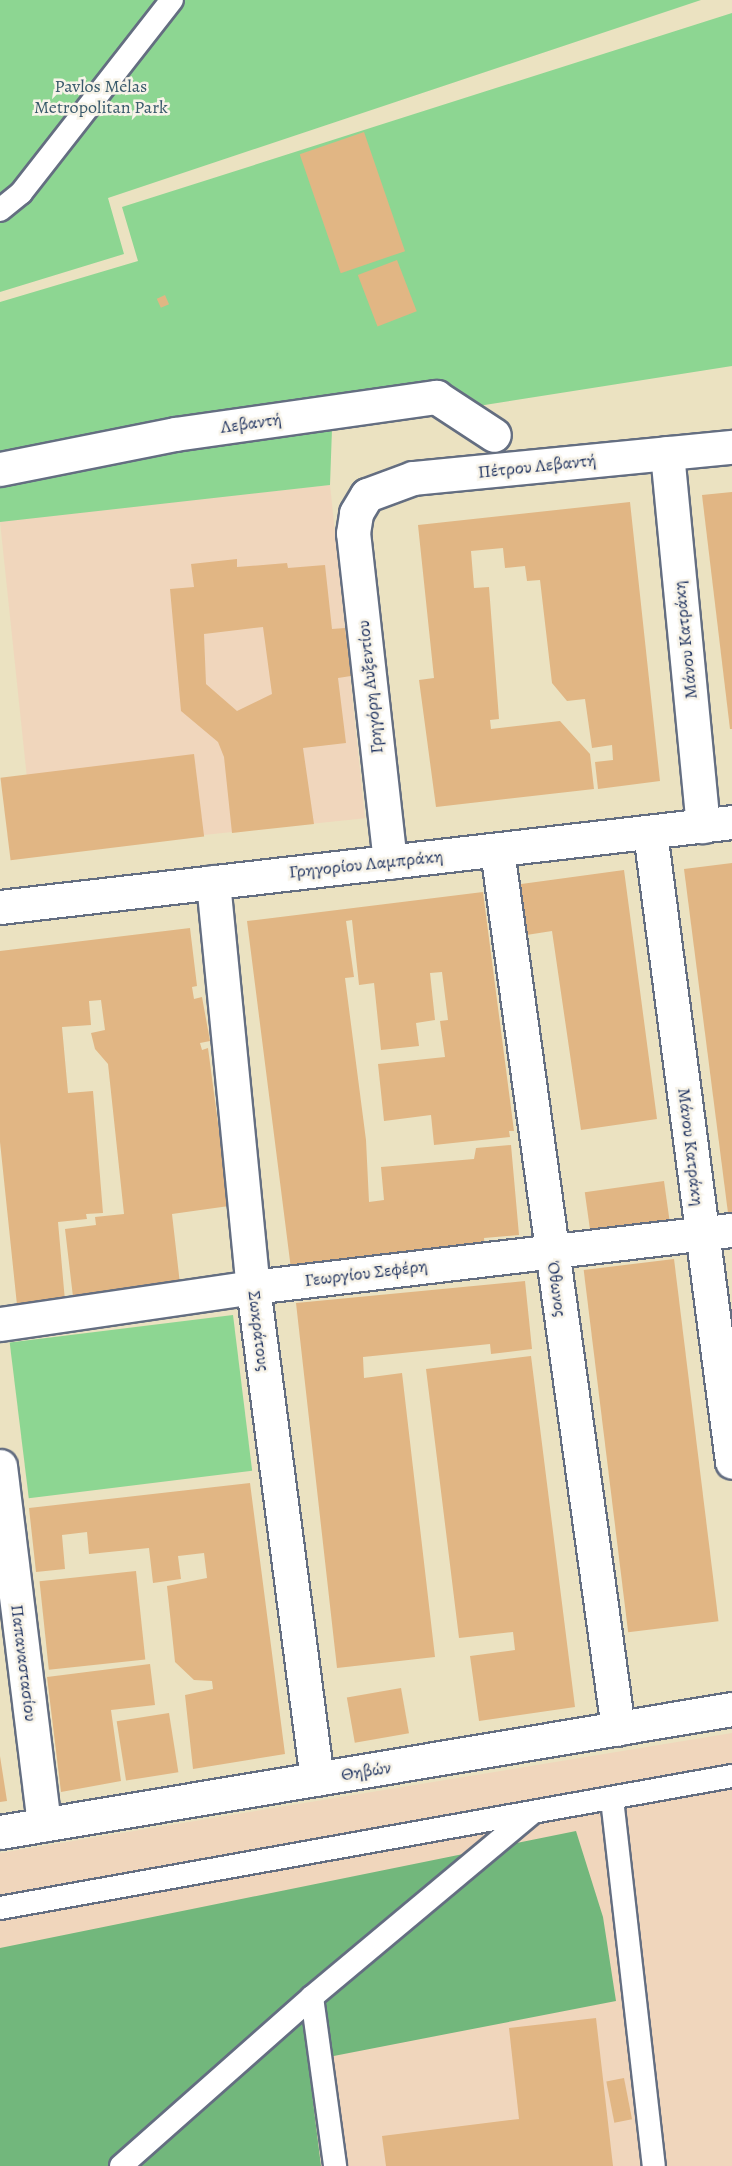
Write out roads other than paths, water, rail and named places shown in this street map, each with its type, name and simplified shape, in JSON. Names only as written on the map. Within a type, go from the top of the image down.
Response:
[{"type":"street","name":"Λεβαντή","points":[[0,469],[175,434],[436,397],[494,435]]},
{"type":"street","name":"Πέτρου Λεβαντή","points":[[356,513],[367,495],[413,478],[732,447]]},
{"type":"street","name":"Μάνου Κατράκη","points":[[667,453],[718,824]]},
{"type":"street","name":"Γρηγόρη Αυξεντίου","points":[[356,513],[353,533],[390,861]]},
{"type":"street","name":"Γρηγορίου Λαμπράκη","points":[[0,907],[718,824]]},
{"type":"street","name":"Μάνου Κατράκη","points":[[650,832],[717,1232],[732,1462]]},
{"type":"street","name":"Όθωνος","points":[[497,850],[618,1729]]},
{"type":"street","name":"Σωκράτους","points":[[213,882],[253,1287],[317,1779]]},
{"type":"street","name":"Γεωργίου Σεφέρη","points":[[0,1324],[253,1287],[717,1232]]},
{"type":"street","name":"Παπαναστασίου","points":[[0,1466],[44,1824]]},
{"type":"street","name":"Θηβών","points":[[0,1832],[732,1709]]},
{"type":"lane","points":[[0,210],[21,193],[172,0]]},
{"type":"lane","points":[[0,1908],[732,1776]]},
{"type":"lane","points":[[612,1799],[654,2166]]},
{"type":"lane","points":[[121,2166],[312,1997],[532,1813]]},
{"type":"lane","points":[[312,1997],[335,2166]]},
{"type":"park label","name":"Pavlos Melas Metropolitan Park","points":[[101,97]]}]
